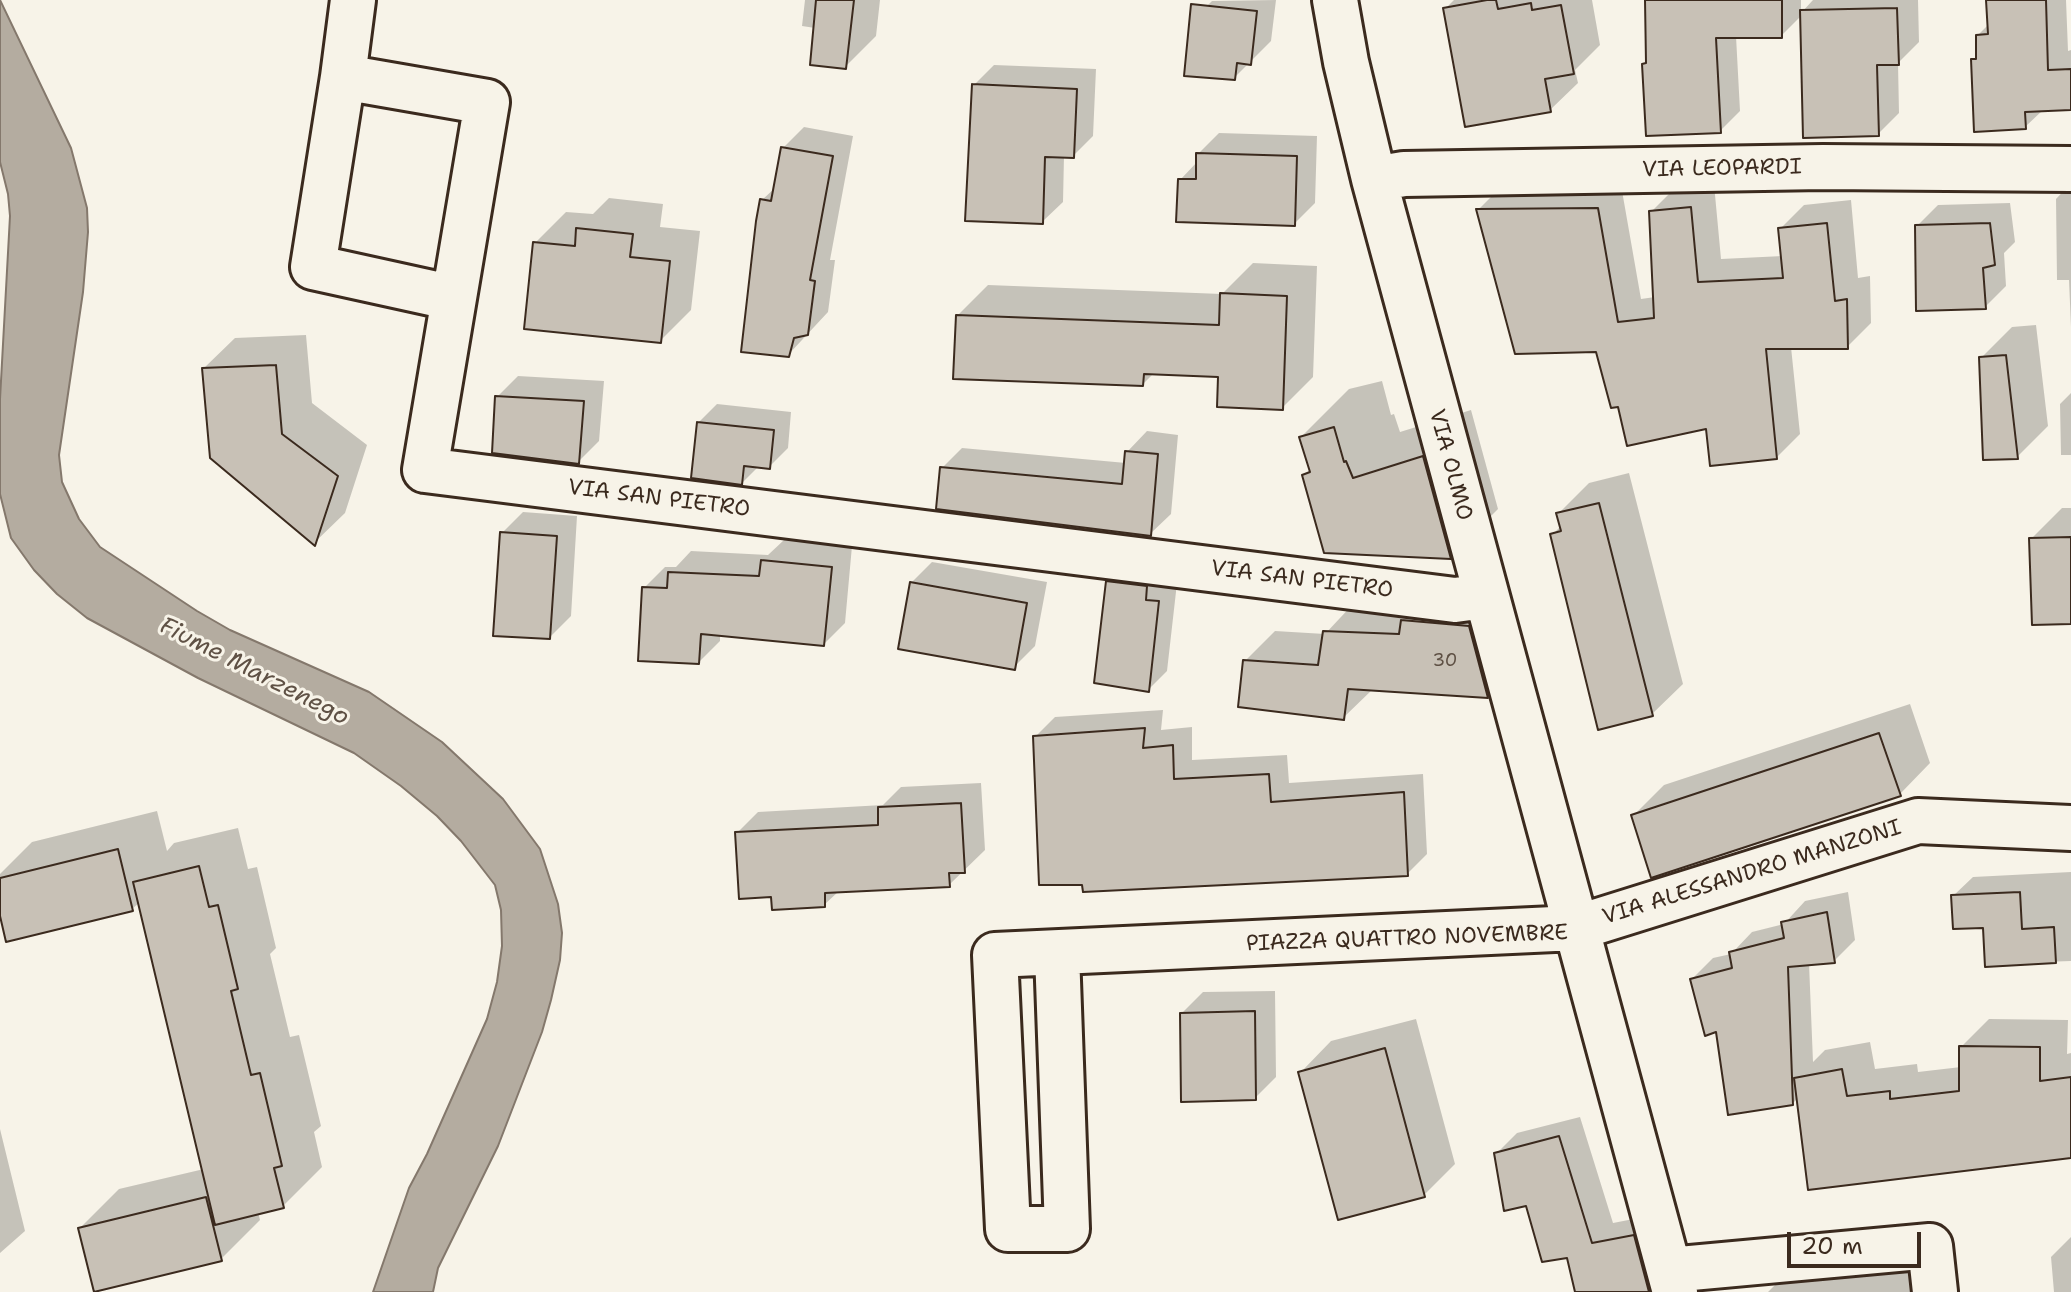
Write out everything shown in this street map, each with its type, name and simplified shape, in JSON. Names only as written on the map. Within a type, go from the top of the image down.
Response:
[{"type":"street","points":[[353,0],[313,267],[454,298]]},
{"type":"street","name":"VIA OLMO","points":[[1335,0],[1346,62],[1374,179],[1576,928]]},
{"type":"street","name":"VIA SAN PIETRO","points":[[343,77],[487,102],[425,470],[1455,600],[1485,596]]},
{"type":"street","name":"VIA LEOPARDI","points":[[1374,179],[1404,174],[1823,167],[2071,169]]},
{"type":"street","name":"VIA ALESSANDRO MANZONI","points":[[1576,928],[1918,821],[2071,828]]},
{"type":"street","name":"PIAZZA QUATTRO NOVEMBRE","points":[[1057,953],[1067,1229],[1008,1229],[995,955],[1576,928],[1672,1281]]},
{"type":"street","points":[[1672,1281],[1930,1246],[1935,1292]]},
{"type":"water","name":"Fiume Marzenego","points":[[0,0],[71,148],[87,208],[83,292],[59,455],[62,482],[79,519],[100,547],[197,611],[230,630],[369,692],[442,742],[503,799],[540,849],[558,904],[562,933],[560,960],[551,1000],[542,1032],[498,1146],[438,1268],[433,1292],[373,1292],[409,1188],[487,1019],[502,946],[501,910],[495,885],[461,841],[401,786],[354,753],[198,678],[87,618],[34,570],[11,538],[0,494],[0,399],[10,216],[0,162]]},
{"type":"building","points":[[816,0],[854,0],[846,69],[810,65]]},
{"type":"building","points":[[1496,0],[1498,9],[1531,3],[1532,10],[1561,5],[1574,74],[1545,79],[1551,112],[1465,127],[1443,8]]},
{"type":"building","points":[[1645,0],[1782,0],[1782,38],[1716,38],[1721,133],[1646,136],[1642,64],[1646,63]]},
{"type":"building","points":[[1986,0],[2046,0],[2048,70],[2071,69],[2071,110],[2025,112],[2026,129],[1974,132],[1971,59],[1976,59],[1976,35],[1988,34]]},
{"type":"building","points":[[1191,4],[1257,11],[1251,65],[1237,63],[1235,80],[1184,76]]},
{"type":"building","points":[[1897,8],[1899,65],[1877,65],[1879,136],[1803,138],[1800,10]]},
{"type":"building","points":[[972,84],[1077,89],[1074,158],[1045,157],[1043,224],[965,221]]},
{"type":"building","points":[[781,147],[833,156],[810,280],[815,281],[808,335],[794,338],[789,357],[741,352],[760,199],[771,201]]},
{"type":"building","points":[[1196,153],[1297,156],[1295,226],[1176,222],[1178,179],[1196,179]]},
{"type":"building","points":[[1691,207],[1698,282],[1783,278],[1778,228],[1827,223],[1835,301],[1847,299],[1848,349],[1766,349],[1777,459],[1710,466],[1706,429],[1627,446],[1618,407],[1611,408],[1596,352],[1515,354],[1476,209],[1598,208],[1618,322],[1654,318],[1649,211]]},
{"type":"building","points":[[1990,223],[1995,265],[1983,268],[1986,309],[1916,311],[1915,225]]},
{"type":"building","points":[[576,228],[633,234],[630,257],[670,261],[661,343],[524,329],[533,242],[575,246]]},
{"type":"building","points":[[1220,293],[1287,296],[1283,410],[1217,407],[1218,377],[1144,374],[1143,386],[953,379],[956,315],[1219,325]]},
{"type":"building","points":[[2006,355],[2018,459],[1983,460],[1979,357]]},
{"type":"building","points":[[276,365],[282,434],[338,476],[315,546],[210,458],[202,368]]},
{"type":"building","points":[[495,396],[584,401],[579,464],[492,453]]},
{"type":"building","points":[[697,422],[774,430],[770,469],[744,466],[742,485],[691,478]]},
{"type":"building","points":[[1334,427],[1344,462],[1353,478],[1423,456],[1451,559],[1324,553],[1302,475],[1310,472],[1299,437]]},
{"type":"building","points":[[1125,451],[1158,454],[1151,536],[936,509],[940,467],[1122,484]]},
{"type":"building","points":[[1599,503],[1653,716],[1598,730],[1550,534],[1561,531],[1556,513]]},
{"type":"building","points":[[500,532],[557,536],[550,639],[493,636]]},
{"type":"building","points":[[2071,537],[2071,624],[2032,625],[2029,538]]},
{"type":"building","points":[[761,560],[832,567],[824,646],[701,634],[699,664],[638,661],[642,587],[667,588],[668,572],[759,576]]},
{"type":"building","points":[[1106,581],[1147,586],[1146,600],[1159,601],[1149,692],[1094,683]]},
{"type":"building","points":[[910,582],[1027,603],[1015,670],[898,649]]},
{"type":"building","points":[[1401,620],[1469,626],[1488,698],[1348,689],[1344,720],[1238,707],[1243,660],[1318,665],[1323,631],[1399,634]]},
{"type":"building","points":[[1145,728],[1143,748],[1173,745],[1174,779],[1269,774],[1271,802],[1404,792],[1408,876],[1083,892],[1082,885],[1039,885],[1033,736]]},
{"type":"building","points":[[1879,733],[1901,796],[1651,878],[1631,815]]},
{"type":"building","points":[[961,803],[965,873],[949,873],[950,887],[825,893],[825,907],[772,910],[771,897],[739,899],[735,832],[878,825],[878,807]]},
{"type":"building","points":[[118,849],[133,911],[6,942],[0,916],[0,878]]},
{"type":"building","points":[[199,866],[209,907],[218,905],[238,989],[231,991],[251,1075],[260,1073],[282,1166],[274,1168],[284,1208],[215,1225],[133,882]]},
{"type":"building","points":[[2020,892],[2022,929],[2054,927],[2056,963],[1985,967],[1983,928],[1953,929],[1951,895]]},
{"type":"building","points":[[1827,912],[1835,963],[1788,967],[1793,1105],[1728,1115],[1716,1032],[1705,1036],[1690,979],[1732,968],[1729,952],[1784,938],[1781,922]]},
{"type":"building","points":[[1255,1011],[1256,1100],[1181,1102],[1180,1013]]},
{"type":"building","points":[[1959,1046],[2040,1047],[2040,1081],[2071,1077],[2071,1158],[1808,1190],[1794,1078],[1842,1069],[1847,1096],[1890,1091],[1890,1099],[1959,1091]]},
{"type":"building","points":[[1385,1048],[1425,1197],[1338,1220],[1298,1072]]},
{"type":"building","points":[[1559,1136],[1592,1243],[1634,1235],[1649,1292],[1575,1292],[1567,1258],[1542,1262],[1526,1206],[1504,1211],[1494,1153]]},
{"type":"building","points":[[206,1197],[222,1261],[94,1292],[78,1228]]}]
